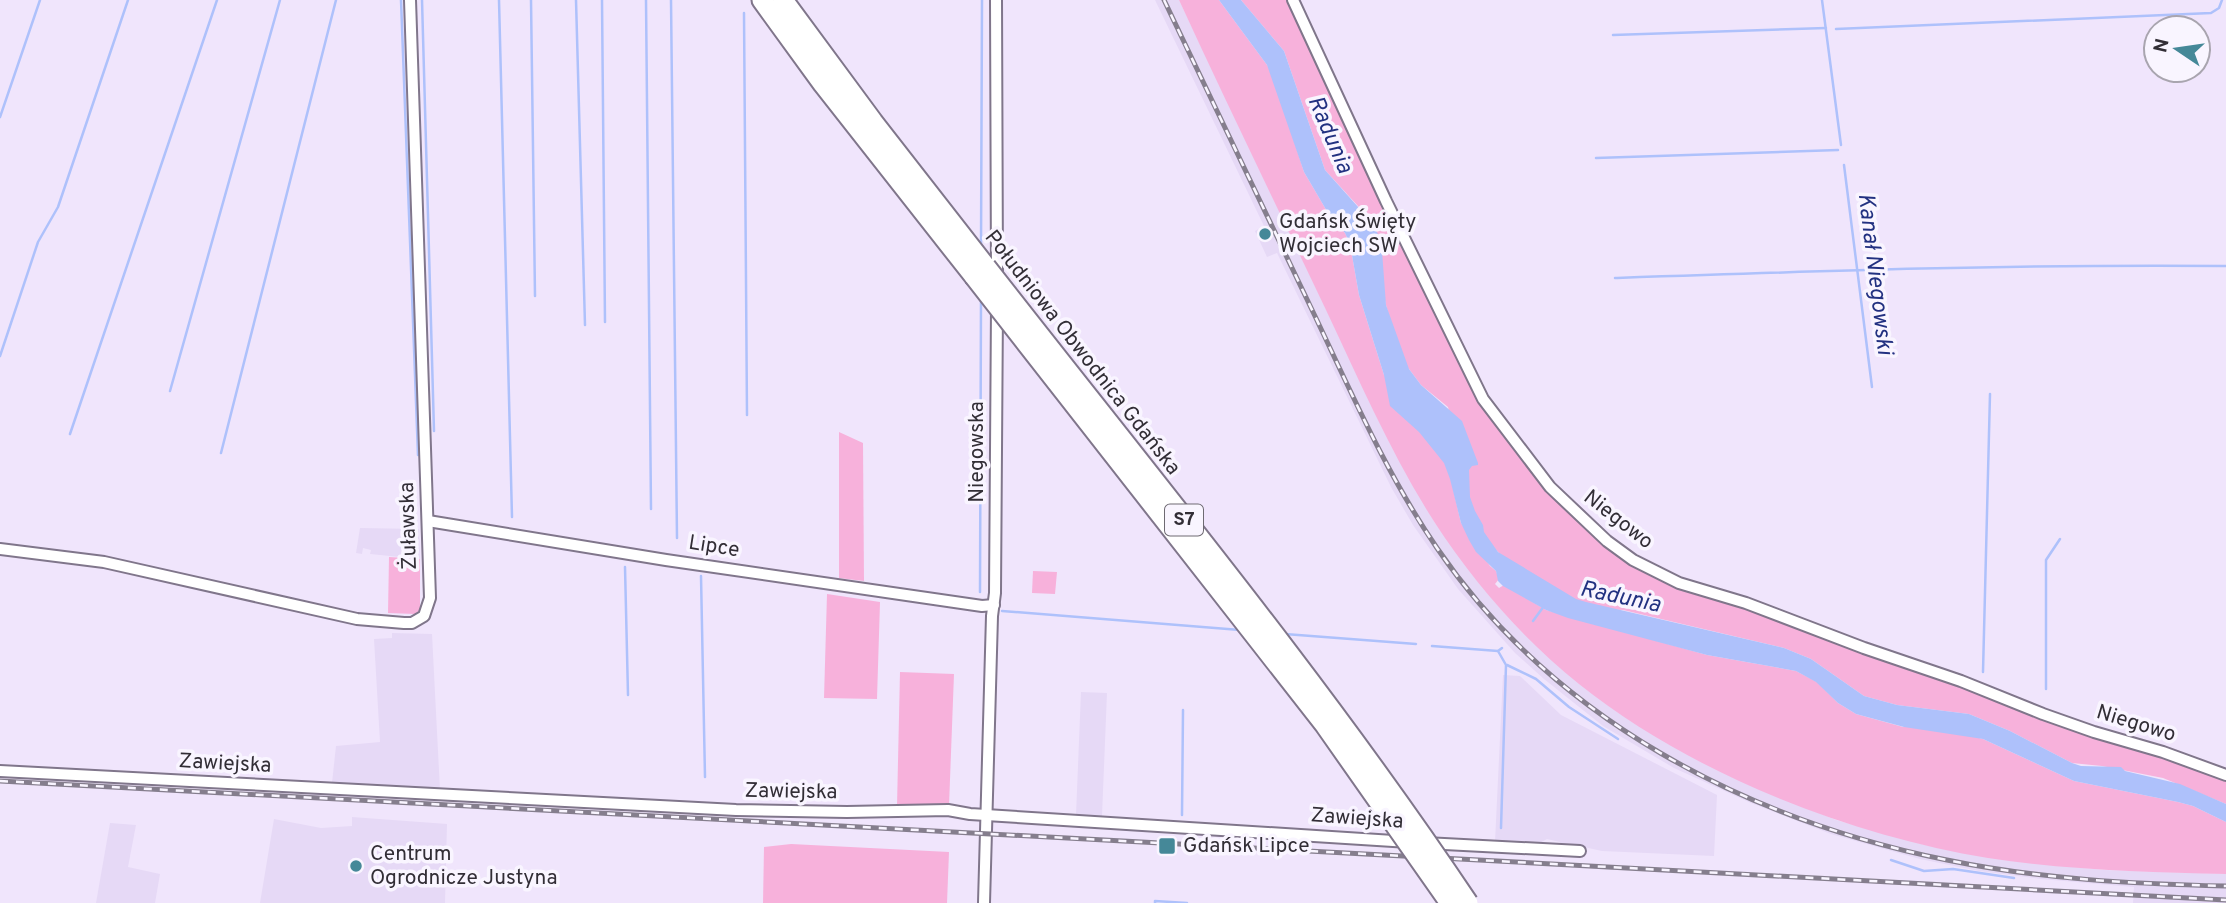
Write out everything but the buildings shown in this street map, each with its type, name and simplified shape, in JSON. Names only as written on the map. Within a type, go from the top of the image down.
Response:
[{"type":"highway","name":"Południowa Obwodnica Gdańska","points":[[762,0],[823,84],[1325,725],[1415,850]]},
{"type":"highway","name":"Południowa Obwodnica Gdańska","points":[[783,0],[873,122],[1326,703],[1417,827],[1468,903]]},
{"type":"highway","points":[[1415,850],[1424,877],[1439,903]]},
{"type":"highway","name":"S7","points":[[1415,850],[1450,903]]},
{"type":"street","name":"Żuławska","points":[[0,549],[93,559],[357,619],[412,623],[424,616],[429,605],[428,521],[411,0]]},
{"type":"street","name":"Niegowska","points":[[984,903],[993,605],[997,265],[996,0]]},
{"type":"street","name":"Niegowo","points":[[1293,0],[1386,201],[1483,399],[1550,487],[1607,541],[1640,564],[1685,585],[1746,603],[1961,681],[2051,717],[2226,775]]},
{"type":"street","name":"Lipce","points":[[428,521],[846,587],[982,606],[993,605]]},
{"type":"street","name":"Zawiejska","points":[[0,771],[736,810],[948,810],[1293,833],[1322,838],[1580,851]]},
{"type":"shaded area","points":[[1155,0],[1179,0],[1394,451],[1435,523],[1501,609],[1582,685],[1620,713],[1694,757],[1757,788],[1836,820],[1925,845],[2014,861],[2104,870],[2226,874],[2226,903],[2133,903],[2134,887],[1979,871],[1920,859],[1831,834],[1751,803],[1674,768],[1603,726],[1544,679],[1515,653],[1458,589],[1413,525],[1391,487],[1277,253],[1267,257],[1255,231],[1264,226]]},
{"type":"shaded area","points":[[1179,0],[1219,0],[1273,76],[1304,172],[1350,244],[1359,295],[1384,375],[1437,420],[1461,523],[1496,571],[1499,579],[1495,584],[1499,588],[1504,585],[1546,610],[1707,655],[1796,671],[1817,682],[1838,703],[1856,714],[1903,727],[1935,727],[1983,739],[2074,781],[2193,806],[2226,822],[2226,874],[2106,870],[2017,862],[1935,848],[1881,834],[1773,796],[1720,772],[1670,746],[1623,716],[1558,667],[1519,629],[1483,588],[1419,498],[1377,418]]},
{"type":"shaded area","points":[[1241,0],[1291,0],[1481,401],[1520,451],[1625,558],[1736,602],[2226,778],[2226,804],[2163,778],[2072,763],[2010,731],[1969,714],[1897,705],[1864,696],[1811,659],[1784,648],[1623,610],[1598,609],[1546,593],[1498,552],[1477,528],[1448,407],[1403,366],[1386,305],[1368,217],[1325,170],[1284,51]]},
{"type":"shaded area","points":[[839,432],[863,443],[864,581],[839,578]]},
{"type":"shaded area","points":[[360,528],[419,529],[420,559],[370,554],[371,550],[363,548],[362,554],[356,553]]},
{"type":"shaded area","points":[[389,557],[420,559],[420,610],[415,614],[388,613]]},
{"type":"shaded area","points":[[1033,571],[1057,572],[1055,594],[1032,593]]},
{"type":"shaded area","points":[[827,594],[880,602],[877,699],[824,698]]},
{"type":"shaded area","points":[[392,633],[432,634],[440,790],[332,783],[336,746],[380,742],[374,639],[392,638]]},
{"type":"shaded area","points":[[900,672],[954,674],[949,806],[897,806]]},
{"type":"shaded area","points":[[1503,675],[1520,676],[1561,715],[1717,795],[1714,856],[1602,851],[1561,845],[1560,842],[1547,839],[1538,844],[1495,842]]},
{"type":"shaded area","points":[[1081,692],[1107,693],[1102,816],[1076,815]]},
{"type":"shaded area","name":"Centrum Ogrodnicze Justyna","points":[[352,817],[447,824],[445,903],[260,903],[274,819],[321,828],[352,826]]},
{"type":"shaded area","points":[[110,823],[136,825],[128,867],[160,874],[155,903],[96,903]]},
{"type":"shaded area","points":[[791,844],[949,852],[947,903],[763,903],[764,847]]},
{"type":"water","points":[[1219,0],[1241,0],[1284,51],[1325,170],[1368,218],[1378,234],[1386,305],[1409,369],[1421,385],[1462,421],[1478,463],[1469,470],[1470,497],[1484,532],[1498,552],[1576,599],[1784,648],[1811,659],[1864,696],[1897,705],[1969,714],[2081,766],[2121,767],[2125,771],[2180,784],[2226,804],[2226,822],[2193,806],[2074,781],[1983,739],[1904,727],[1856,714],[1838,703],[1816,682],[1796,671],[1707,655],[1568,618],[1546,610],[1503,586],[1498,581],[1496,571],[1476,552],[1469,540],[1461,523],[1444,463],[1419,432],[1390,406],[1384,375],[1359,295],[1350,244],[1304,172],[1267,65]]},
{"type":"waterway","points":[[0,117],[40,0]]},
{"type":"waterway","points":[[0,356],[38,242],[58,207],[128,0]]},
{"type":"waterway","points":[[70,434],[217,0]]},
{"type":"waterway","points":[[170,391],[280,0]]},
{"type":"waterway","points":[[221,453],[336,0]]},
{"type":"waterway","points":[[401,0],[418,455]]},
{"type":"waterway","points":[[422,0],[434,431]]},
{"type":"waterway","points":[[499,0],[512,517]]},
{"type":"waterway","points":[[531,0],[535,296]]},
{"type":"waterway","points":[[576,0],[585,325]]},
{"type":"waterway","points":[[602,0],[605,322]]},
{"type":"waterway","points":[[646,0],[651,509]]},
{"type":"waterway","points":[[671,0],[677,538]]},
{"type":"waterway","points":[[981,249],[982,0]]},
{"type":"waterway","name":"Kanał Niegowski","points":[[1822,0],[1841,145]]},
{"type":"waterway","points":[[1836,29],[2211,13],[2219,8],[2222,0]]},
{"type":"waterway","points":[[744,13],[747,415]]},
{"type":"waterway","points":[[1613,35],[1826,28]]},
{"type":"waterway","points":[[1596,158],[1838,150]]},
{"type":"waterway","name":"Kanał Niegowski","points":[[1844,165],[1872,387]]},
{"type":"waterway","points":[[1615,278],[1997,267],[2226,266]]},
{"type":"waterway","points":[[980,592],[981,297]]},
{"type":"waterway","points":[[1983,672],[1990,394]]},
{"type":"waterway","points":[[2046,689],[2046,560],[2060,539]]},
{"type":"waterway","points":[[625,567],[628,695]]},
{"type":"waterway","points":[[701,576],[705,777]]},
{"type":"waterway","points":[[1533,621],[1544,606]]},
{"type":"waterway","points":[[1002,611],[1240,630]]},
{"type":"waterway","points":[[1285,634],[1416,644]]},
{"type":"waterway","points":[[1432,646],[1498,651]]},
{"type":"waterway","points":[[1501,828],[1506,665],[1498,651],[1502,648]]},
{"type":"waterway","points":[[1507,665],[1536,679],[1569,707],[1618,739]]},
{"type":"waterway","points":[[1182,815],[1183,710]]},
{"type":"waterway","points":[[1891,860],[1924,871],[1953,869],[2014,878]]},
{"type":"waterway","points":[[1155,903],[1187,903]]},
{"type":"railway","points":[[1164,0],[1356,404],[1402,492],[1437,548],[1484,609],[1538,664],[1597,712],[1661,754],[1729,789],[1800,819],[1873,842],[1947,860],[2016,872],[2121,882],[2226,886]]},
{"type":"railway","points":[[0,781],[2226,900]]},
{"type":"place","name":"Gdańsk Święty Wojciech SW","points":[[1265,234]]},
{"type":"place","name":"Gdańsk Lipce","points":[[1167,846]]},
{"type":"place","name":"Centrum Ogrodnicze Justyna","points":[[356,866]]},
{"type":"water label","name":"Radunia","points":[[1329,135]]},
{"type":"water label","name":"Radunia","points":[[1620,598]]}]
